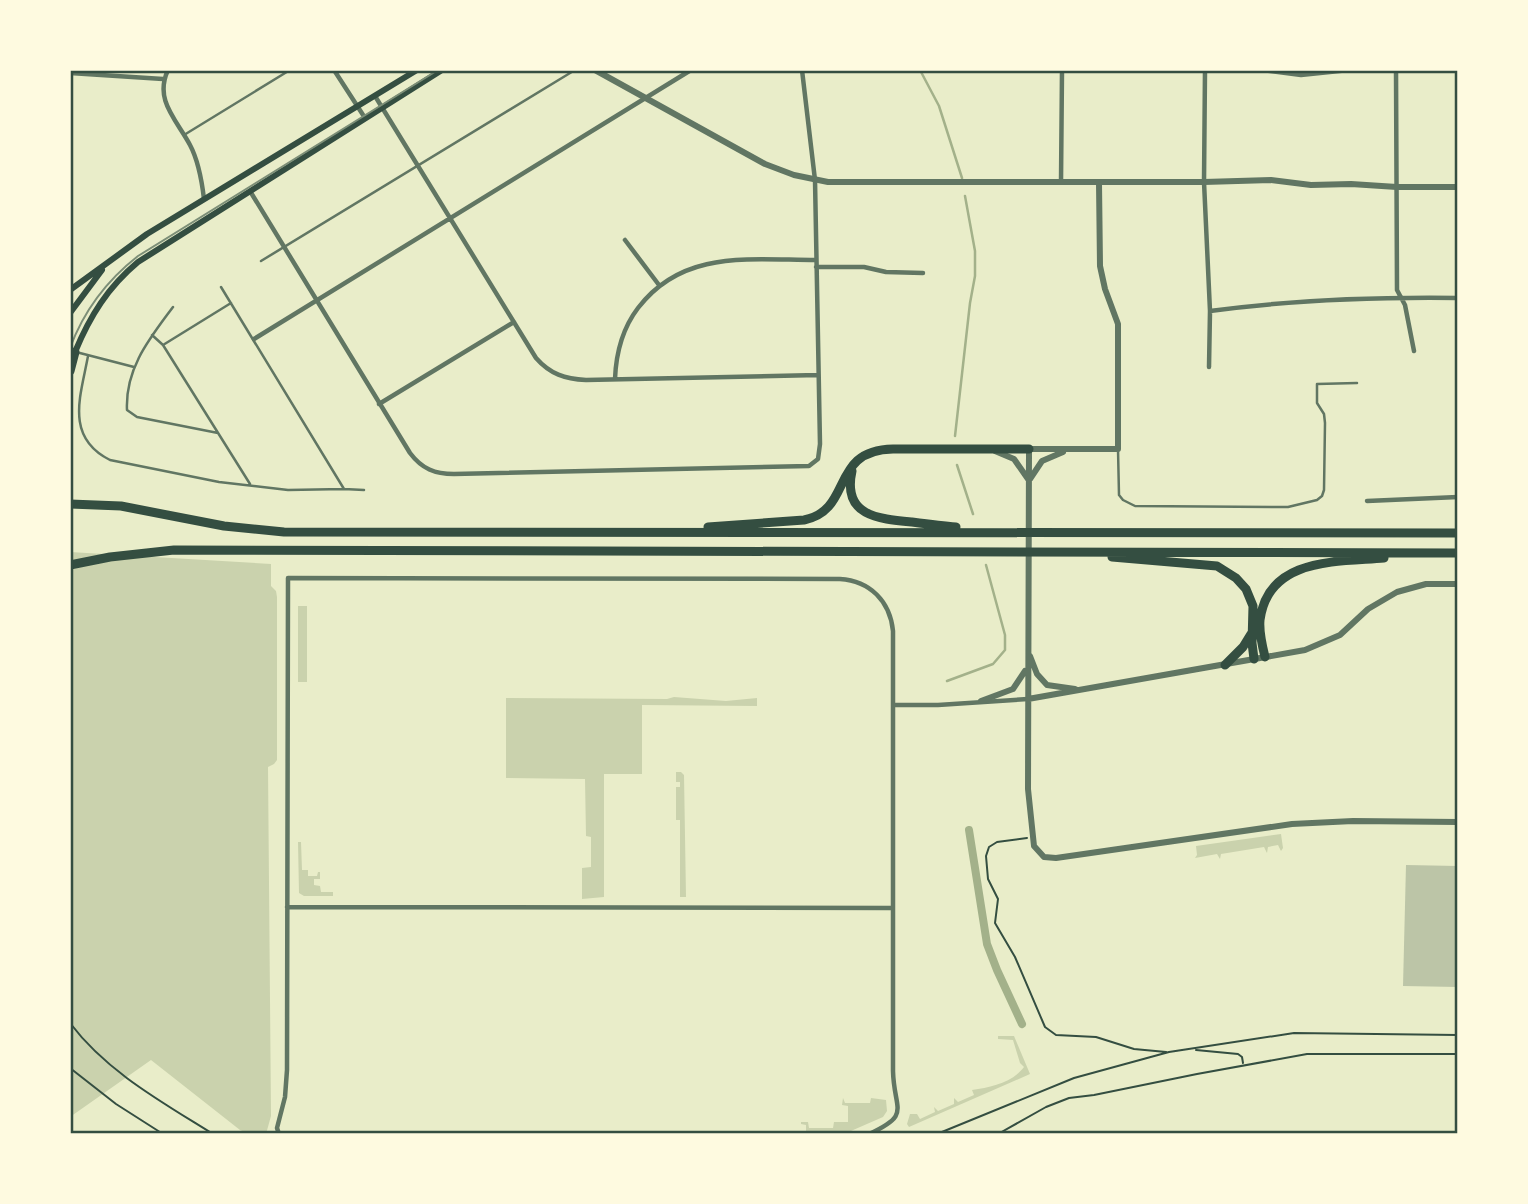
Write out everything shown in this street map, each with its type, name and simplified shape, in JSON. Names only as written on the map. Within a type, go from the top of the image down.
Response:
[{"type":"highway","points":[[70,371],[73,351]]},
{"type":"highway","points":[[626,532],[809,519],[832,504],[846,473],[854,463],[867,453],[883,449],[1029,449]]},
{"type":"highway","points":[[854,463],[850,479],[851,492],[856,504],[866,514],[881,519],[1003,532]]},
{"type":"highway","points":[[70,504],[121,506],[254,530],[1458,533]]},
{"type":"highway","points":[[70,565],[110,557],[174,551],[1458,553]]},
{"type":"highway","points":[[1051,551],[1217,566],[1236,578],[1246,589],[1253,607],[1254,659]]},
{"type":"highway","points":[[1265,657],[1260,622],[1263,609],[1278,584],[1295,571],[1315,564],[1447,553]]},
{"type":"highway","points":[[1225,665],[1243,648],[1253,629]]},
{"type":"main road","points":[[70,290],[146,234],[417,70]]},
{"type":"main road","points":[[73,351],[100,303],[125,273],[154,251],[442,70]]},
{"type":"main road","points":[[70,313],[111,261]]},
{"type":"street","points":[[168,70],[163,79],[165,104],[193,151],[204,199]]},
{"type":"street","points":[[334,70],[366,119]]},
{"type":"street","points":[[595,70],[765,164],[815,180],[840,183],[1271,180],[1311,185],[1458,187]]},
{"type":"street","points":[[254,339],[691,70]]},
{"type":"street","points":[[250,191],[414,458],[432,471],[445,474],[803,467],[814,463],[820,448],[815,180],[802,70]]},
{"type":"street","points":[[1061,183],[1062,70]]},
{"type":"street","points":[[1205,70],[1204,182],[1210,312],[1209,367]]},
{"type":"street","points":[[1262,70],[1301,75],[1349,70]]},
{"type":"street","points":[[1396,70],[1397,290],[1405,305],[1414,351]]},
{"type":"street","points":[[70,73],[163,79]]},
{"type":"street","points":[[375,96],[536,358],[553,373],[576,379],[818,375]]},
{"type":"street","points":[[1099,183],[1100,266],[1104,289],[1118,324],[1118,449],[1029,449],[1028,789],[1032,838],[1038,852],[1051,859],[1292,824],[1353,821],[1458,822]]},
{"type":"street","points":[[625,240],[659,285]]},
{"type":"street","points":[[615,379],[619,347],[641,304],[659,285],[680,272],[713,262],[816,260]]},
{"type":"street","points":[[816,267],[864,267],[886,272],[923,273]]},
{"type":"street","points":[[1210,312],[1266,305],[1401,297],[1458,298]]},
{"type":"street","points":[[379,404],[514,322]]},
{"type":"street","points":[[986,449],[1014,458],[1029,481]]},
{"type":"street","points":[[1029,481],[1046,458],[1073,449]]},
{"type":"street","points":[[1367,501],[1458,497]]},
{"type":"street","points":[[278,1134],[287,1085],[288,578],[850,580],[861,583],[878,594],[890,615],[893,631],[893,1079],[897,1115],[891,1124],[869,1134]]},
{"type":"street","points":[[893,705],[1028,699],[1305,650],[1332,640],[1378,602],[1407,588],[1426,584],[1458,584]]},
{"type":"street","points":[[1028,646],[1033,667],[1047,685],[1084,690]]},
{"type":"street","points":[[981,701],[1013,689],[1027,666]]},
{"type":"street","points":[[287,907],[892,908]]},
{"type":"lane","points":[[184,135],[290,70]]},
{"type":"lane","points":[[261,261],[575,70]]},
{"type":"lane","points":[[221,287],[344,489]]},
{"type":"lane","points":[[163,345],[232,303]]},
{"type":"lane","points":[[173,307],[140,352],[134,367],[127,404],[131,415],[218,433]]},
{"type":"lane","points":[[152,335],[163,345],[250,485]]},
{"type":"lane","points":[[73,351],[134,367]]},
{"type":"lane","points":[[88,356],[78,417],[85,437],[102,456],[110,460],[288,490],[364,490]]},
{"type":"lane","points":[[1118,449],[1119,495],[1135,506],[1283,507],[1317,500],[1324,490],[1325,423],[1324,414],[1317,401],[1317,384],[1357,383]]},
{"type":"path","points":[[1032,838],[997,842],[989,847],[986,856],[988,879],[998,899],[995,923],[1016,957],[1045,1027],[1056,1035],[1096,1037],[1133,1049],[1169,1052],[1194,1049],[1238,1054],[1244,1065]]},
{"type":"path","points":[[70,1023],[116,1070],[142,1090],[214,1134]]},
{"type":"path","points":[[937,1134],[1074,1078],[1169,1052],[1294,1033],[1458,1035]]},
{"type":"path","points":[[998,1134],[1062,1100],[1244,1065],[1315,1053],[1458,1054]]},
{"type":"path","points":[[70,1068],[116,1104],[163,1134]]},
{"type":"green space","points":[[70,552],[271,564],[271,586],[277,597],[277,760],[268,767],[271,1116],[266,1134],[250,1134],[240,1130],[151,1060],[70,1117]]},
{"type":"green space","points":[[298,606],[307,606],[307,682],[298,682]]},
{"type":"green space","points":[[674,697],[726,701],[757,698],[757,706],[642,705],[642,774],[604,774],[604,897],[582,899],[582,868],[591,867],[591,837],[586,836],[585,779],[506,778],[506,698]]},
{"type":"green space","points":[[676,772],[684,775],[686,897],[680,897],[680,820],[676,820],[676,787],[680,787],[680,782],[676,782]]},
{"type":"green space","points":[[1281,834],[1281,851],[1278,845],[1268,847],[1267,853],[1264,847],[1221,854],[1220,859],[1217,854],[1195,858],[1196,846]]},
{"type":"green space","points":[[298,842],[301,842],[302,870],[308,870],[308,876],[317,876],[320,872],[320,879],[314,879],[314,885],[320,886],[321,892],[333,892],[333,896],[304,896],[299,893]]},
{"type":"green space","points":[[998,1036],[1014,1036],[1030,1074],[909,1127],[907,1124],[910,1114],[917,1114],[920,1119],[935,1112],[934,1107],[938,1111],[954,1104],[954,1098],[958,1102],[974,1095],[972,1090],[1001,1083],[1024,1067],[1020,1063],[1013,1040],[998,1039]]},
{"type":"green space","points":[[843,1098],[845,1103],[870,1103],[871,1098],[886,1100],[887,1111],[883,1117],[844,1134],[806,1134],[806,1125],[801,1122],[808,1122],[809,1128],[833,1128],[834,1122],[848,1122],[848,1106],[842,1105]]},
{"type":"building","points":[[1406,865],[1458,866],[1458,987],[1403,986]]},
{"type":"waterway","points":[[920,70],[939,106],[962,178]]},
{"type":"waterway","points":[[955,436],[975,276],[975,251],[965,196]]},
{"type":"waterway","points":[[957,465],[973,514]]},
{"type":"waterway","points":[[947,681],[993,664],[1005,650],[1005,635],[986,565]]},
{"type":"waterway","points":[[969,830],[987,944],[1022,1024]]},
{"type":"tram line","points":[[70,348],[97,297],[138,256],[438,70]]}]
